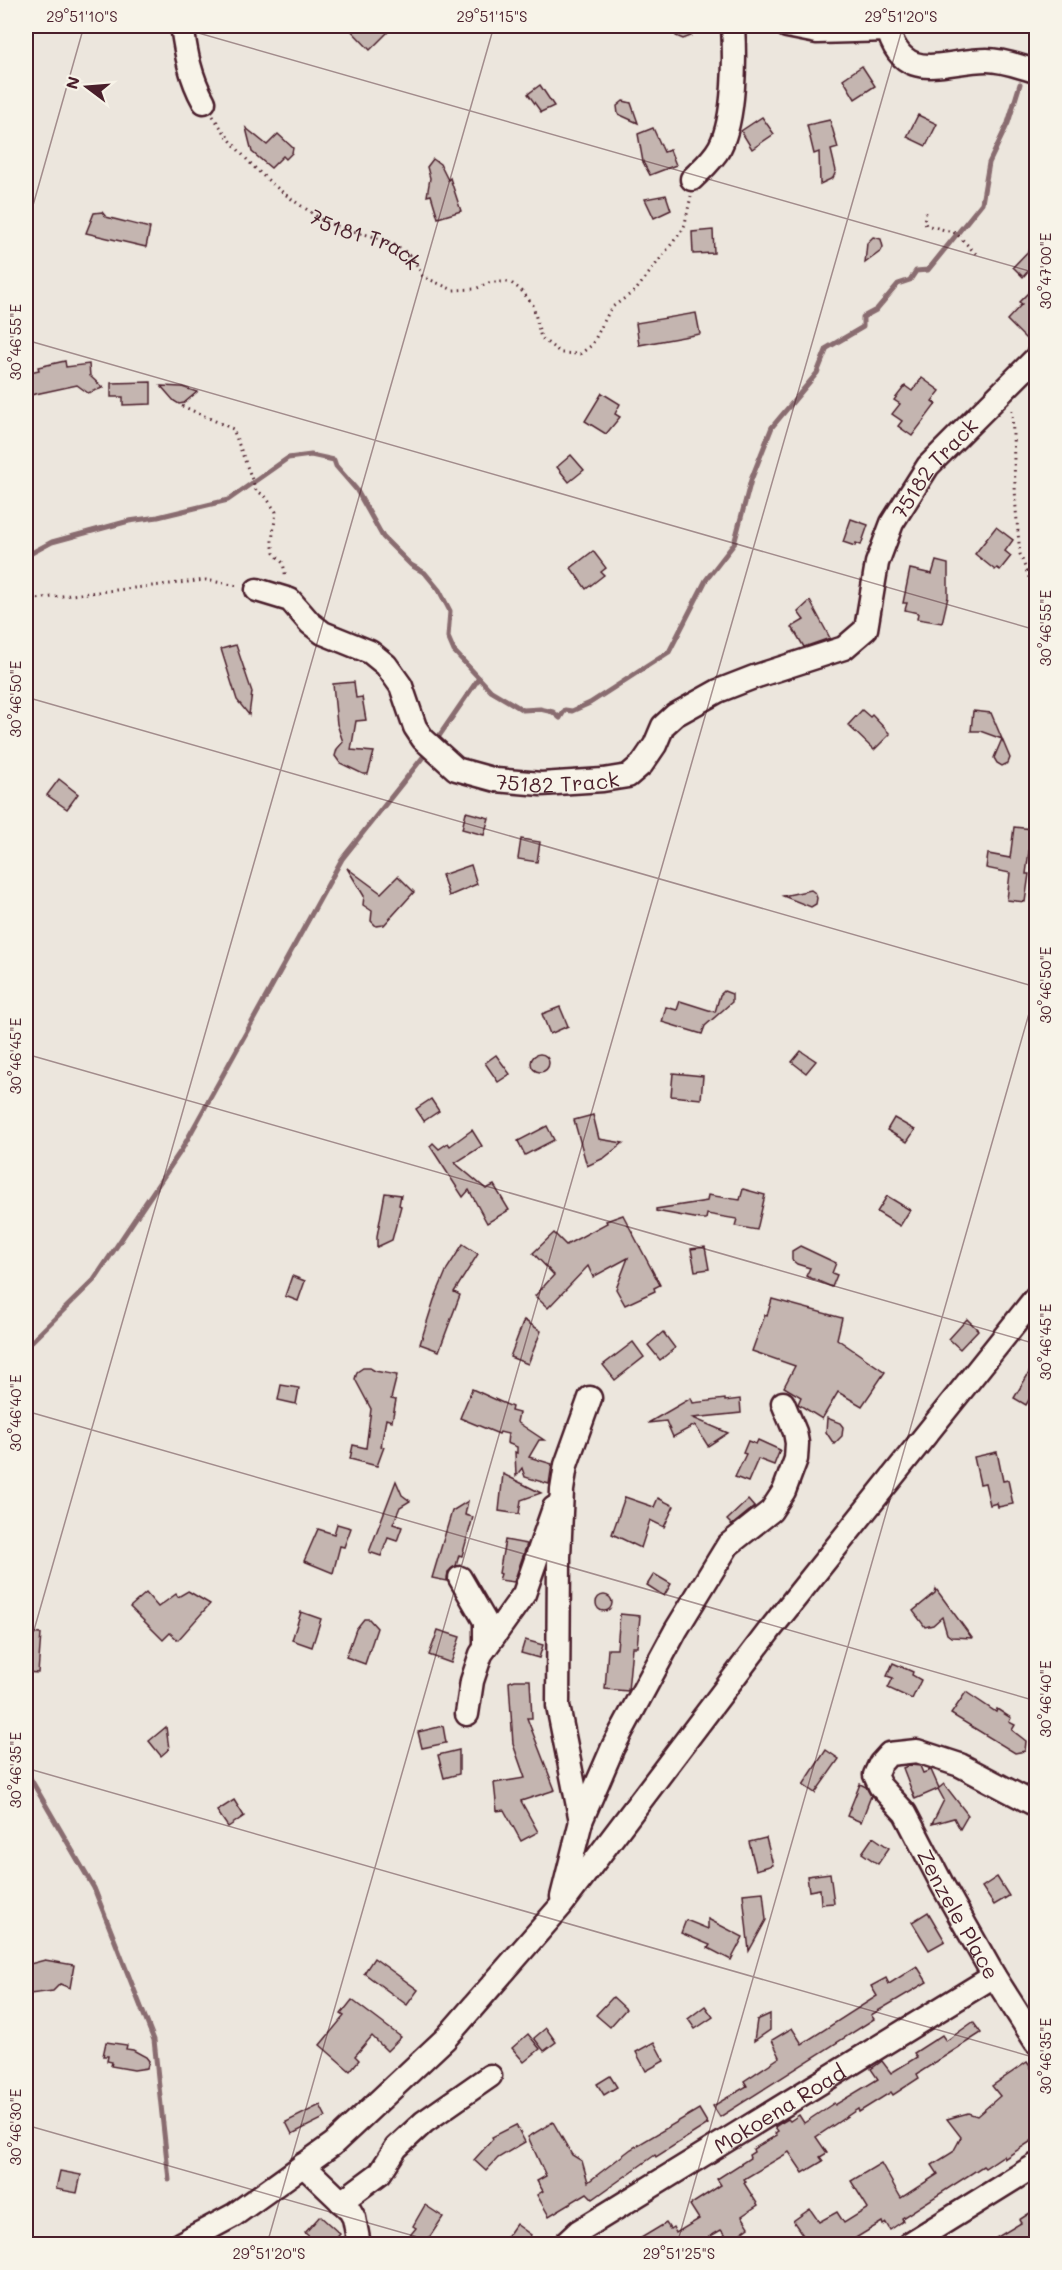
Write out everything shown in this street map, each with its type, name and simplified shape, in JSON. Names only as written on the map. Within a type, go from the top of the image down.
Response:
[{"type":"street","points":[[182,26],[194,85],[204,102]]},
{"type":"street","points":[[692,179],[712,159],[729,122],[733,26]]},
{"type":"street","points":[[787,26],[817,33],[888,28],[899,53],[906,59],[925,66],[936,67],[988,60],[1012,63],[1036,71]]},
{"type":"street","name":"75182 Track","points":[[290,600],[310,623],[323,633],[370,652],[386,665],[401,686],[415,727],[423,740],[456,769],[496,780],[541,784],[628,776],[642,764],[655,745],[663,726],[675,715],[718,691],[844,648],[866,629],[877,563],[892,523],[928,466],[1036,358]]},
{"type":"street","points":[[257,590],[290,600]]},
{"type":"street","points":[[180,2244],[234,2215],[333,2144],[445,2039],[560,1907],[769,1631],[1036,1297]]},
{"type":"street","points":[[580,1821],[558,1706],[562,1491],[569,1453],[590,1398]]},
{"type":"street","points":[[560,1907],[580,1821],[613,1747],[676,1630],[728,1545],[771,1511],[784,1491],[796,1460],[797,1443],[783,1403]]},
{"type":"street","points":[[467,1714],[472,1681],[485,1648],[524,1594],[551,1515],[562,1491]]},
{"type":"street","points":[[460,1578],[485,1621],[485,1648]]},
{"type":"street","name":"Zenzele Place","points":[[1036,1805],[960,1765],[917,1751],[890,1754],[880,1764],[875,1775],[880,1786],[905,1813],[994,1976],[1036,2042]]},
{"type":"street","name":"Mokoena Road","points":[[565,2244],[579,2231],[994,1976]]},
{"type":"street","points":[[342,2202],[380,2173],[396,2148],[424,2122],[489,2076]]},
{"type":"street","points":[[909,2244],[1036,2164]]},
{"type":"street","points":[[303,2165],[342,2202],[354,2218],[358,2244]]},
{"type":"path","name":"75181 Track","points":[[204,102],[231,143],[277,190],[326,222],[402,247],[417,262],[422,276],[453,290],[475,290],[491,282],[510,282],[521,290],[533,305],[541,338],[561,353],[580,354],[592,345],[611,308],[636,290],[657,265],[684,228],[691,202],[692,179]]},
{"type":"path","points":[[926,212],[924,221],[927,225],[956,233],[977,255]]},
{"type":"path","points":[[182,406],[233,429],[256,490],[266,497],[276,512],[272,541],[274,553],[283,563],[290,600]]},
{"type":"path","points":[[1012,407],[1020,554],[1036,596]]},
{"type":"path","points":[[26,600],[206,580],[257,590]]},
{"type":"building","points":[[347,26],[394,26],[370,50]]},
{"type":"building","points":[[670,26],[696,26],[691,36],[683,39],[676,36]]},
{"type":"building","points":[[862,66],[875,86],[855,99],[843,79]]},
{"type":"building","points":[[540,85],[554,106],[541,112],[528,94]]},
{"type":"building","points":[[623,101],[631,103],[638,123],[618,114],[617,106]]},
{"type":"building","points":[[918,115],[937,124],[926,146],[907,137]]},
{"type":"building","points":[[762,117],[774,134],[752,149],[741,131]]},
{"type":"building","points":[[830,120],[838,148],[831,150],[836,171],[833,178],[820,184],[819,152],[814,154],[807,125]]},
{"type":"building","points":[[246,128],[267,145],[278,134],[293,148],[292,153],[286,159],[283,156],[271,168],[252,152]]},
{"type":"building","points":[[653,128],[664,152],[670,150],[676,165],[650,175],[643,162],[638,134]]},
{"type":"building","points":[[433,159],[440,164],[448,180],[450,178],[461,211],[438,218],[431,195],[427,196],[430,178],[427,167]]},
{"type":"building","points":[[666,195],[671,210],[654,218],[645,199]]},
{"type":"building","points":[[102,212],[106,217],[150,228],[146,247],[86,233],[94,213]]},
{"type":"building","points":[[713,230],[714,253],[693,254],[692,232]]},
{"type":"building","points":[[873,237],[881,239],[883,247],[865,263],[867,243]]},
{"type":"building","points":[[1036,243],[1036,262],[1023,277],[1013,267]]},
{"type":"building","points":[[1036,289],[1036,328],[1026,339],[1007,320],[1022,304],[1019,302],[1030,291],[1032,293]]},
{"type":"building","points":[[696,313],[700,334],[639,345],[636,323]]},
{"type":"building","points":[[65,361],[66,367],[89,364],[90,376],[103,388],[88,393],[77,385],[26,396],[26,373],[39,370],[38,367]]},
{"type":"building","points":[[922,378],[940,391],[932,401],[936,404],[912,436],[898,426],[902,421],[892,414],[900,404],[894,400],[905,386],[912,391]]},
{"type":"building","points":[[151,382],[151,404],[123,405],[123,397],[111,397],[111,383]]},
{"type":"building","points":[[161,386],[182,387],[197,392],[184,403],[179,404]]},
{"type":"building","points":[[602,393],[620,404],[615,414],[620,417],[606,434],[585,421]]},
{"type":"building","points":[[571,455],[584,470],[569,482],[557,467]]},
{"type":"building","points":[[851,519],[868,525],[861,545],[856,543],[855,546],[843,542]]},
{"type":"building","points":[[996,527],[1013,540],[1005,551],[1011,556],[1000,570],[997,568],[995,570],[975,554]]},
{"type":"building","points":[[593,551],[606,568],[601,572],[604,575],[586,589],[571,568]]},
{"type":"building","points":[[936,561],[948,564],[948,597],[942,623],[917,619],[918,613],[905,610],[907,603],[903,603],[910,569],[932,574]]},
{"type":"building","points":[[810,601],[830,638],[804,647],[792,627],[804,620],[798,612]]},
{"type":"building","points":[[236,645],[252,692],[249,715],[237,700],[221,649]]},
{"type":"building","points":[[354,682],[356,698],[362,697],[366,720],[356,721],[351,750],[374,752],[368,774],[363,774],[340,763],[335,756],[343,742],[337,724],[333,684]]},
{"type":"building","points":[[862,710],[870,717],[872,715],[890,734],[874,750],[848,725]]},
{"type":"building","points":[[973,711],[991,713],[1002,739],[980,731],[971,731]]},
{"type":"building","points":[[1002,739],[1010,758],[1008,763],[1002,766],[994,758]]},
{"type":"building","points":[[59,779],[78,794],[67,809],[47,795]]},
{"type":"building","points":[[466,812],[489,818],[484,835],[462,829]]},
{"type":"building","points":[[1014,827],[1032,829],[1025,902],[1007,900],[1010,873],[986,868],[988,854],[1010,858]]},
{"type":"building","points":[[521,839],[540,842],[537,862],[518,859]]},
{"type":"building","points":[[471,865],[477,884],[449,896],[442,875]]},
{"type":"building","points":[[347,868],[381,893],[398,876],[414,892],[384,925],[376,926],[371,921],[372,911],[363,905],[364,896]]},
{"type":"building","points":[[811,890],[817,898],[816,904],[811,907],[783,896]]},
{"type":"building","points":[[724,991],[732,994],[732,1002],[705,1026],[702,1034],[662,1022],[666,1007],[677,1010],[680,1001],[715,1012],[720,995]]},
{"type":"building","points":[[560,1007],[568,1026],[550,1034],[542,1014]]},
{"type":"building","points":[[801,1051],[816,1061],[806,1073],[792,1062]]},
{"type":"building","points":[[540,1054],[546,1057],[549,1063],[546,1069],[540,1072],[534,1069],[531,1063],[534,1057]]},
{"type":"building","points":[[496,1055],[510,1074],[498,1082],[485,1063]]},
{"type":"building","points":[[673,1073],[703,1076],[701,1099],[671,1096]]},
{"type":"building","points":[[431,1099],[439,1111],[424,1121],[416,1109]]},
{"type":"building","points":[[593,1115],[599,1139],[623,1143],[604,1158],[587,1166],[574,1120]]},
{"type":"building","points":[[894,1118],[915,1130],[907,1142],[887,1130]]},
{"type":"building","points":[[547,1126],[554,1140],[525,1155],[518,1141]]},
{"type":"building","points":[[472,1130],[482,1146],[455,1163],[486,1189],[494,1185],[509,1210],[487,1223],[469,1190],[463,1197],[430,1146],[433,1143],[439,1149],[448,1143],[450,1146]]},
{"type":"building","points":[[743,1189],[765,1195],[757,1230],[735,1226],[737,1219],[707,1214],[706,1219],[700,1219],[656,1211],[656,1209],[707,1201],[708,1195],[740,1200]]},
{"type":"building","points":[[385,1193],[401,1195],[399,1205],[401,1206],[392,1240],[377,1247],[377,1236]]},
{"type":"building","points":[[887,1196],[910,1210],[900,1226],[877,1212]]},
{"type":"building","points":[[623,1215],[660,1285],[654,1288],[655,1291],[625,1305],[616,1289],[628,1258],[593,1277],[588,1266],[548,1308],[535,1296],[554,1275],[533,1253],[554,1233],[566,1245],[607,1223],[606,1221]]},
{"type":"building","points":[[463,1244],[478,1254],[454,1292],[460,1295],[439,1351],[420,1344],[447,1269]]},
{"type":"building","points":[[800,1246],[836,1263],[832,1273],[837,1275],[832,1287],[806,1276],[810,1268],[792,1260],[792,1251]]},
{"type":"building","points":[[705,1247],[709,1269],[695,1271],[691,1249]]},
{"type":"building","points":[[292,1276],[305,1281],[298,1301],[285,1296]]},
{"type":"building","points":[[772,1299],[842,1318],[837,1339],[885,1372],[862,1406],[838,1392],[822,1419],[798,1404],[801,1397],[784,1387],[795,1366],[752,1351]]},
{"type":"building","points":[[967,1319],[978,1330],[960,1349],[949,1339]]},
{"type":"building","points":[[524,1320],[541,1331],[528,1364],[510,1357]]},
{"type":"building","points":[[663,1332],[675,1348],[660,1360],[648,1345]]},
{"type":"building","points":[[633,1342],[644,1357],[615,1380],[603,1365]]},
{"type":"building","points":[[1036,1361],[1036,1388],[1026,1405],[1014,1398]]},
{"type":"building","points":[[363,1368],[397,1375],[391,1399],[396,1400],[392,1421],[386,1419],[381,1446],[384,1447],[377,1466],[350,1459],[353,1445],[366,1448],[371,1409],[355,1379],[357,1372]]},
{"type":"building","points":[[281,1385],[299,1388],[296,1404],[278,1400]]},
{"type":"building","points":[[472,1389],[512,1407],[511,1411],[519,1413],[517,1422],[544,1440],[539,1440],[529,1457],[552,1464],[549,1484],[525,1477],[522,1468],[516,1476],[515,1452],[517,1453],[517,1447],[507,1443],[508,1434],[500,1432],[499,1434],[460,1418]]},
{"type":"building","points":[[691,1398],[693,1403],[740,1399],[741,1413],[693,1418],[728,1433],[708,1446],[695,1425],[673,1437],[666,1421],[648,1423]]},
{"type":"building","points":[[827,1418],[840,1423],[843,1427],[842,1436],[834,1444],[826,1432]]},
{"type":"building","points":[[758,1440],[780,1450],[774,1465],[758,1459],[748,1482],[735,1477],[746,1454],[743,1453],[748,1441],[756,1444]]},
{"type":"building","points":[[997,1452],[1003,1481],[1008,1480],[1013,1504],[998,1507],[997,1503],[990,1505],[985,1483],[980,1484],[974,1457]]},
{"type":"building","points":[[503,1474],[541,1493],[521,1500],[519,1514],[499,1511]]},
{"type":"building","points":[[396,1481],[402,1495],[410,1501],[400,1507],[393,1524],[402,1527],[397,1541],[388,1538],[381,1556],[369,1552]]},
{"type":"building","points":[[625,1497],[654,1507],[658,1498],[674,1506],[664,1527],[650,1520],[641,1548],[612,1534]]},
{"type":"building","points":[[748,1500],[754,1507],[732,1525],[727,1520]]},
{"type":"building","points":[[468,1501],[465,1515],[473,1517],[462,1556],[459,1555],[456,1566],[448,1572],[447,1581],[432,1578],[452,1511]]},
{"type":"building","points":[[337,1524],[351,1528],[344,1547],[340,1546],[333,1573],[304,1561],[318,1529],[334,1534]]},
{"type":"building","points":[[505,1540],[527,1544],[514,1582],[499,1580]]},
{"type":"building","points":[[654,1574],[671,1584],[664,1596],[647,1585]]},
{"type":"building","points":[[936,1589],[972,1638],[951,1637],[947,1634],[942,1617],[933,1625],[925,1627],[913,1611],[935,1593]]},
{"type":"building","points":[[188,1591],[210,1604],[178,1640],[170,1633],[163,1640],[130,1607],[146,1593],[158,1607],[176,1594],[178,1597]]},
{"type":"building","points":[[604,1595],[610,1597],[612,1603],[610,1609],[604,1611],[598,1609],[596,1603],[598,1597]]},
{"type":"building","points":[[301,1612],[321,1619],[312,1647],[292,1640]]},
{"type":"building","points":[[620,1614],[640,1616],[637,1647],[632,1647],[628,1691],[605,1689],[608,1649],[617,1649]]},
{"type":"building","points":[[364,1619],[369,1619],[377,1628],[365,1664],[346,1657],[356,1629]]},
{"type":"building","points":[[438,1630],[460,1637],[451,1663],[429,1655]]},
{"type":"building","points":[[26,1633],[41,1634],[38,1673],[26,1672]]},
{"type":"building","points":[[525,1640],[543,1645],[539,1658],[521,1653]]},
{"type":"building","points":[[893,1663],[913,1672],[912,1675],[921,1680],[912,1699],[888,1688],[893,1678],[887,1676]]},
{"type":"building","points":[[530,1680],[532,1718],[527,1718],[555,1790],[521,1801],[538,1832],[521,1841],[504,1810],[497,1811],[494,1783],[525,1778],[513,1744],[509,1682]]},
{"type":"building","points":[[966,1692],[996,1712],[997,1709],[1011,1718],[1009,1722],[1015,1725],[1012,1730],[1026,1741],[1025,1751],[1015,1753],[951,1714]]},
{"type":"building","points":[[443,1726],[446,1743],[422,1748],[418,1732]]},
{"type":"building","points":[[166,1727],[169,1749],[161,1756],[149,1741]]},
{"type":"building","points":[[459,1750],[459,1774],[444,1778],[438,1755]]},
{"type":"building","points":[[826,1750],[839,1759],[815,1793],[803,1785]]},
{"type":"building","points":[[910,1765],[920,1766],[923,1773],[931,1770],[939,1788],[944,1784],[968,1815],[960,1829],[954,1818],[932,1824],[944,1800],[938,1789],[915,1799],[903,1768]]},
{"type":"building","points":[[860,1784],[866,1787],[871,1796],[861,1822],[847,1816]]},
{"type":"building","points":[[234,1800],[244,1816],[228,1827],[217,1811]]},
{"type":"building","points":[[873,1837],[889,1848],[878,1864],[862,1853]]},
{"type":"building","points":[[766,1838],[773,1865],[756,1870],[749,1842]]},
{"type":"building","points":[[830,1873],[834,1903],[821,1904],[820,1889],[809,1891],[807,1876]]},
{"type":"building","points":[[997,1877],[1009,1896],[994,1905],[982,1887]]},
{"type":"building","points":[[763,1892],[766,1920],[749,1951],[743,1894]]},
{"type":"building","points":[[928,1912],[945,1941],[929,1950],[912,1922]]},
{"type":"building","points":[[708,1919],[743,1937],[731,1960],[708,1948],[710,1945],[681,1933],[686,1920],[708,1929]]},
{"type":"building","points":[[374,1958],[418,1990],[407,2005],[364,1973]]},
{"type":"building","points":[[45,1960],[74,1965],[70,1988],[60,1984],[53,1991],[30,1994],[30,1984],[26,1986],[26,1965]]},
{"type":"building","points":[[917,1966],[927,1982],[871,2015],[874,2019],[720,2117],[713,2106],[747,2086],[744,2081],[780,2057],[772,2040],[792,2028],[802,2044],[877,1996],[871,1986],[886,1978],[889,1984]]},
{"type":"building","points":[[613,1997],[626,2009],[610,2027],[596,2015]]},
{"type":"building","points":[[352,2000],[401,2037],[387,2051],[372,2036],[355,2056],[359,2060],[350,2071],[320,2045],[344,2016],[341,2014]]},
{"type":"building","points":[[705,2006],[713,2017],[695,2029],[688,2019]]},
{"type":"building","points":[[770,2014],[770,2030],[754,2041],[757,2020]]},
{"type":"building","points":[[973,2022],[981,2033],[917,2074],[919,2078],[893,2095],[891,2092],[859,2112],[858,2109],[816,2137],[827,2153],[820,2157],[823,2161],[803,2173],[789,2152],[744,2179],[746,2182],[744,2183],[758,2205],[742,2216],[749,2227],[730,2241],[721,2230],[697,2244],[631,2244],[666,2223],[670,2229],[673,2227],[676,2233],[699,2219],[690,2205],[721,2185],[717,2179],[750,2158],[749,2155],[754,2152],[753,2149],[777,2135],[775,2133],[778,2131],[775,2127],[781,2123],[788,2119],[790,2121],[799,2115],[804,2123],[834,2103],[835,2105],[878,2079],[871,2069],[882,2061],[891,2073],[917,2057],[914,2053],[942,2035],[946,2041]]},
{"type":"building","points":[[546,2028],[556,2042],[544,2051],[534,2038]]},
{"type":"building","points":[[528,2034],[540,2049],[524,2062],[512,2048]]},
{"type":"building","points":[[106,2042],[127,2045],[126,2049],[146,2057],[149,2061],[147,2068],[134,2070],[111,2066],[112,2062],[107,2061],[108,2056],[103,2056]]},
{"type":"building","points":[[654,2042],[664,2061],[646,2071],[636,2052]]},
{"type":"building","points":[[1027,2062],[1036,2075],[1036,2138],[1004,2159],[1003,2156],[985,2168],[983,2166],[902,2218],[903,2221],[890,2230],[886,2223],[883,2225],[882,2222],[846,2244],[809,2244],[793,2221],[810,2209],[819,2222],[837,2212],[844,2223],[868,2208],[851,2181],[881,2163],[901,2198],[938,2174],[932,2165],[953,2152],[961,2137],[947,2119],[968,2113],[977,2116],[1000,2096],[992,2086]]},
{"type":"building","points":[[610,2076],[617,2087],[604,2095],[597,2084]]},
{"type":"building","points":[[320,2105],[326,2117],[292,2134],[286,2122]]},
{"type":"building","points":[[699,2109],[708,2124],[656,2157],[655,2155],[593,2199],[587,2193],[549,2216],[537,2195],[543,2191],[537,2181],[546,2176],[528,2137],[553,2122],[572,2155],[582,2161],[588,2182],[631,2149]]},
{"type":"building","points":[[516,2125],[525,2142],[498,2158],[486,2171],[474,2160],[493,2139],[492,2137]]},
{"type":"building","points":[[60,2171],[81,2175],[77,2193],[56,2189]]},
{"type":"building","points":[[425,2205],[443,2217],[425,2244],[403,2244],[416,2228],[413,2226]]},
{"type":"building","points":[[1036,2209],[1036,2231],[1016,2244],[986,2244],[1021,2223],[1019,2220]]},
{"type":"building","points":[[320,2216],[340,2234],[331,2244],[318,2244],[305,2233]]},
{"type":"building","points":[[516,2224],[531,2235],[525,2244],[502,2244]]},
{"type":"waterway","points":[[26,556],[52,542],[129,521],[158,517],[228,500],[288,458],[311,455],[334,460],[336,466],[356,489],[383,537],[411,565],[425,573],[439,590],[450,611],[448,637],[454,651],[491,691],[523,710],[540,709],[553,712],[560,718],[565,710],[572,711],[590,703],[669,652],[706,580],[734,544],[751,480],[772,427],[817,373],[827,348],[863,327],[863,317],[876,310],[898,284],[910,280],[916,271],[928,270],[982,203],[989,163],[1008,123],[1020,84]]},
{"type":"waterway","points":[[435,742],[479,678]]},
{"type":"waterway","points":[[26,1347],[94,1280],[182,1149],[342,859],[427,752]]},
{"type":"waterway","points":[[26,1771],[94,1888],[154,2040],[169,2180]]}]
